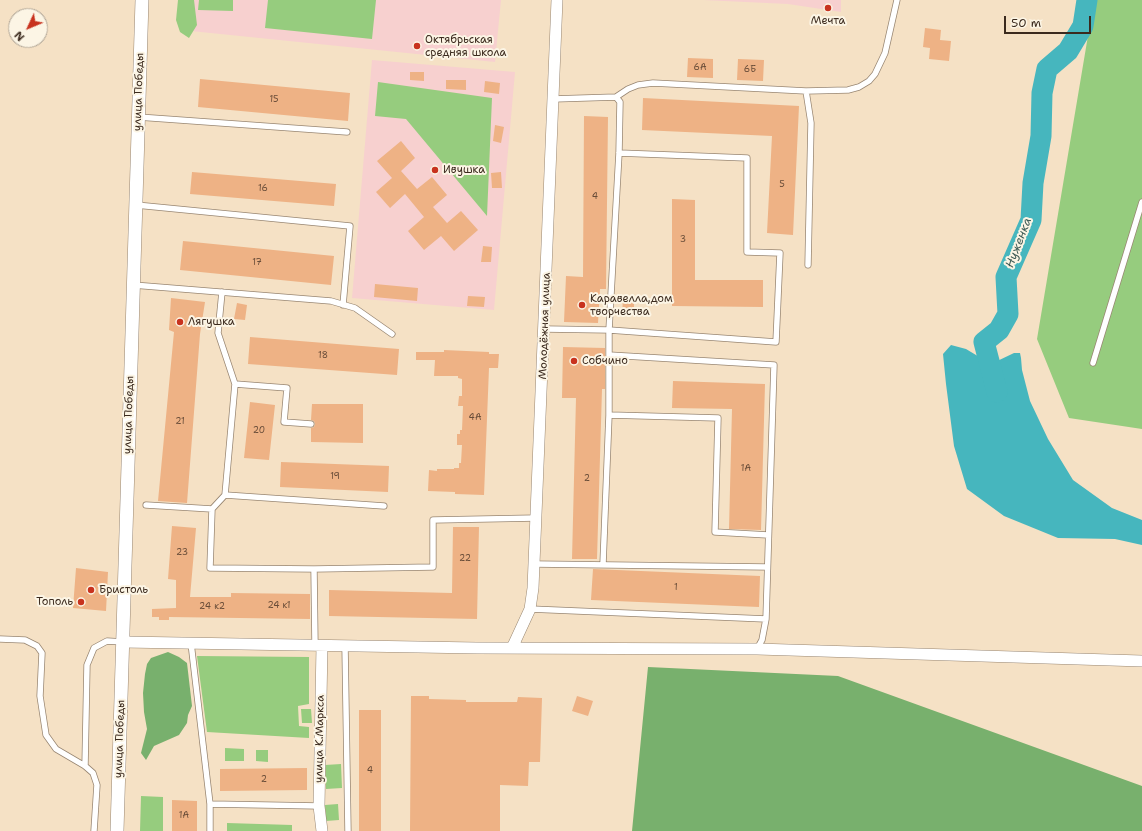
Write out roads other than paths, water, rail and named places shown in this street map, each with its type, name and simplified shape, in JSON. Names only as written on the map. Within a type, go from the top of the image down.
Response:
[{"type":"street","name":"улица Победы","points":[[118,831],[122,642],[142,0]]},
{"type":"street","name":"Молодёжная улица","points":[[512,648],[530,609],[533,588],[545,329],[557,0]]},
{"type":"street","points":[[122,642],[319,646],[757,649],[1142,661]]},
{"type":"street","name":"улица К.Маркса","points":[[319,646],[319,806],[322,831]]},
{"type":"lane","points":[[553,99],[616,97],[628,89],[638,85],[653,83],[806,91],[848,90],[859,87],[869,81],[875,74],[885,53],[897,0]]},
{"type":"lane","points":[[806,91],[811,123],[808,265]]},
{"type":"lane","points":[[603,564],[609,416],[609,355],[620,102],[616,97]]},
{"type":"lane","points":[[138,117],[347,132]]},
{"type":"lane","points":[[545,329],[610,330],[776,342],[780,253],[747,252],[748,158],[618,153]]},
{"type":"lane","points":[[1093,363],[1142,202]]},
{"type":"lane","points":[[136,206],[350,226],[343,305]]},
{"type":"lane","points":[[133,285],[331,301],[355,308],[392,334]]},
{"type":"lane","points":[[222,292],[218,333],[235,384],[225,495],[212,509],[210,568],[433,568],[433,520],[536,518]]},
{"type":"lane","points":[[609,355],[774,365],[766,619],[762,640],[757,649]]},
{"type":"lane","points":[[235,384],[286,388],[284,422],[311,424]]},
{"type":"lane","points":[[609,416],[718,418],[714,532],[768,535]]},
{"type":"lane","points":[[225,495],[384,506]]},
{"type":"lane","points":[[146,504],[212,509]]},
{"type":"lane","points":[[534,564],[767,566]]},
{"type":"lane","points":[[314,569],[319,646]]},
{"type":"lane","points":[[530,609],[766,619]]},
{"type":"lane","points":[[0,639],[25,640],[37,646],[42,653],[40,696],[46,734],[56,749],[85,766],[93,773],[97,785],[94,831]]},
{"type":"lane","points":[[85,766],[87,665],[94,648],[107,641],[122,642]]},
{"type":"lane","points":[[191,643],[210,804],[210,831]]},
{"type":"lane","points":[[345,646],[348,831]]},
{"type":"lane","points":[[210,804],[319,806]]},
{"type":"water","points":[[951,345],[966,349],[991,364],[1014,353],[1020,353],[1022,370],[1030,401],[1048,439],[1073,480],[1112,508],[1142,520],[1142,545],[1115,539],[1058,538],[1004,516],[967,489],[954,446],[946,384],[943,354]]},
{"type":"waterway","name":"Нуженка","points":[[997,392],[984,342],[999,330],[1008,314],[1006,277],[1031,220],[1033,183],[1041,136],[1042,93],[1047,69],[1068,51],[1083,26],[1087,0]]},
{"type":"place","name":"Мечта","points":[[828,8]]},
{"type":"place","name":"Октябрьская средняя школа","points":[[417,46]]},
{"type":"place","name":"Ивушка","points":[[435,170]]},
{"type":"place","name":"Каравелла,дом творчества","points":[[582,305]]},
{"type":"place","name":"Лягушка","points":[[180,322]]},
{"type":"place","name":"Собчино","points":[[574,361]]},
{"type":"place","name":"Бристоль","points":[[91,590]]},
{"type":"place","name":"Тополь","points":[[81,602]]}]
